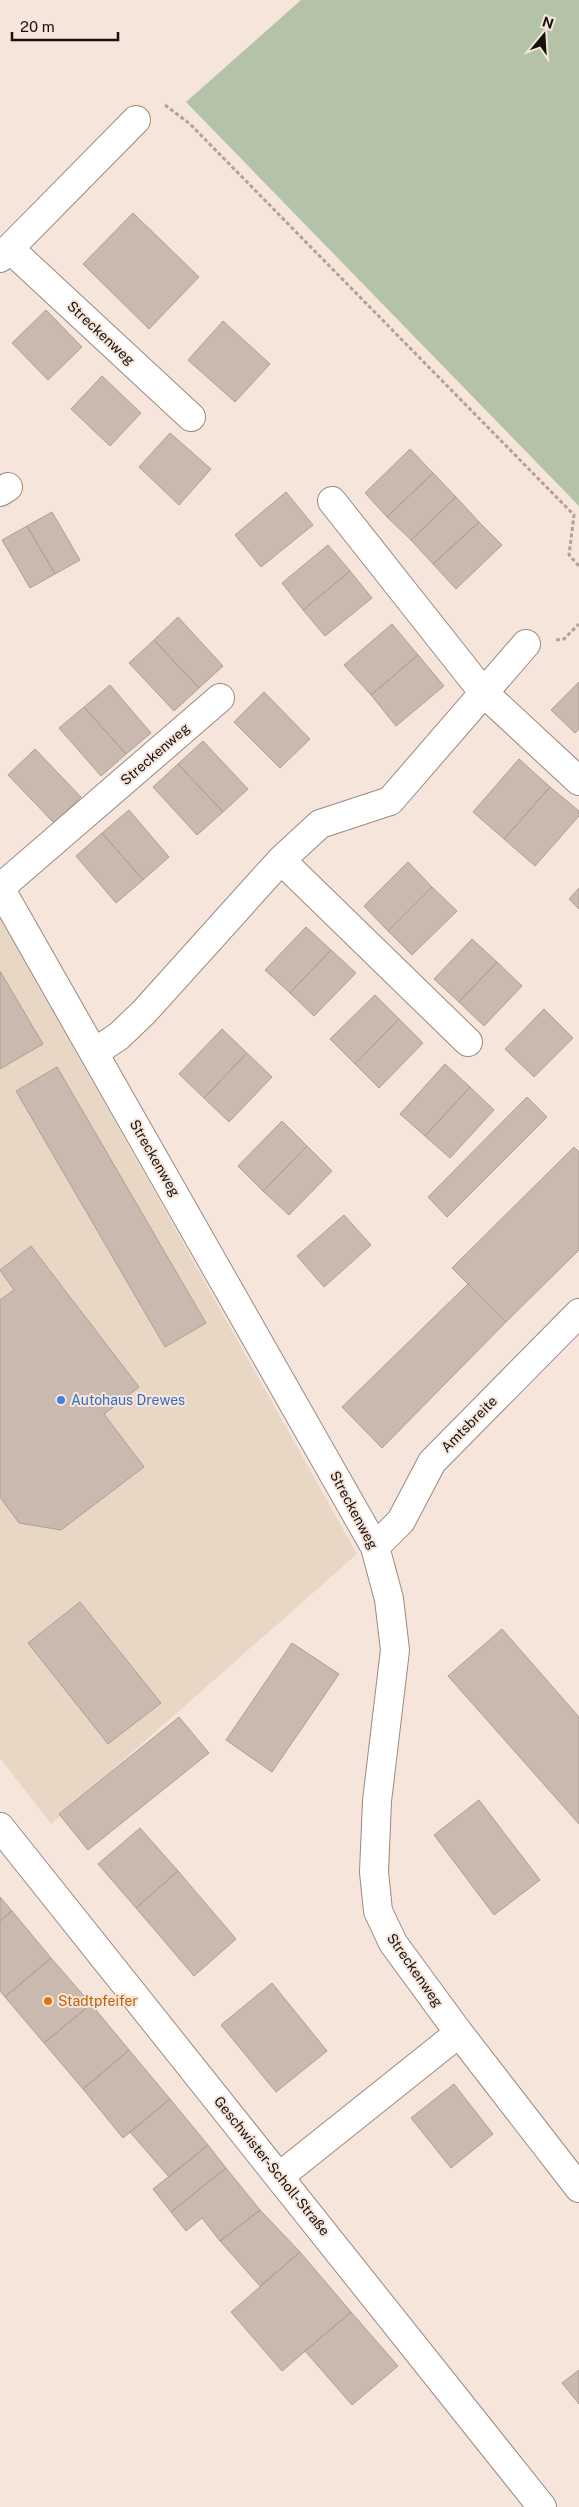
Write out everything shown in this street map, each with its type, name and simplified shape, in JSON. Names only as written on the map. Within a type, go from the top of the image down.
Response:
[{"type":"street","name":"Streckenweg","points":[[136,120],[5,253],[191,417]]},
{"type":"street","points":[[332,500],[483,692],[579,781]]},
{"type":"street","points":[[95,1052],[119,1036],[144,1012],[281,860],[320,824],[390,801],[526,644]]},
{"type":"street","name":"Streckenweg","points":[[220,698],[0,888],[375,1547],[389,1599],[395,1650],[378,1801],[374,1872],[378,1911],[393,1943],[458,2032],[579,2188]]},
{"type":"street","points":[[281,860],[468,1042]]},
{"type":"street","name":"Amtsbreite","points":[[375,1547],[401,1521],[432,1462],[579,1313]]},
{"type":"street","name":"Geschwister-Scholl-Straße","points":[[0,1827],[542,2507]]},
{"type":"street","points":[[280,2176],[458,2032]]},
{"type":"path","points":[[136,120],[164,104],[197,131],[574,515],[569,555],[579,566]]},
{"type":"shaded area","points":[[0,916],[357,1554],[51,1824],[0,1758]]},
{"type":"green space","points":[[301,0],[579,0],[579,506],[186,102]]},
{"type":"building","points":[[133,213],[199,277],[149,329],[83,264]]},
{"type":"building","points":[[46,310],[82,347],[48,380],[12,343]]},
{"type":"building","points":[[223,321],[270,364],[235,402],[188,360]]},
{"type":"building","points":[[102,376],[141,413],[110,446],[71,409]]},
{"type":"building","points":[[170,433],[211,469],[179,505],[139,467]]},
{"type":"building","points":[[410,449],[433,473],[387,517],[365,493]]},
{"type":"building","points":[[433,473],[456,497],[411,540],[387,517]]},
{"type":"building","points":[[286,492],[313,525],[261,567],[235,535]]},
{"type":"building","points":[[456,497],[479,522],[433,564],[411,540]]},
{"type":"building","points":[[52,512],[80,560],[55,574],[27,526]]},
{"type":"building","points":[[479,522],[502,545],[456,589],[433,564]]},
{"type":"building","points":[[27,526],[55,574],[30,588],[2,540]]},
{"type":"building","points":[[328,545],[350,571],[303,610],[282,583]]},
{"type":"building","points":[[350,571],[372,598],[325,636],[303,610]]},
{"type":"building","points":[[178,617],[223,666],[199,688],[154,640]]},
{"type":"building","points":[[392,624],[418,655],[371,695],[344,665]]},
{"type":"building","points":[[154,640],[199,688],[174,711],[129,663]]},
{"type":"building","points":[[418,655],[444,686],[396,726],[371,695]]},
{"type":"building","points":[[579,682],[579,729],[575,733],[551,710]]},
{"type":"building","points":[[110,685],[151,733],[126,754],[84,707]]},
{"type":"building","points":[[264,692],[310,739],[280,768],[234,722]]},
{"type":"building","points":[[84,707],[126,754],[101,776],[59,728]]},
{"type":"building","points":[[203,741],[248,789],[223,812],[178,764]]},
{"type":"building","points":[[35,749],[81,797],[54,823],[8,775]]},
{"type":"building","points":[[519,759],[550,787],[504,839],[473,812]]},
{"type":"building","points":[[178,764],[223,812],[197,835],[153,787]]},
{"type":"building","points":[[550,787],[579,811],[579,816],[535,866],[504,839]]},
{"type":"building","points":[[129,810],[169,857],[143,880],[102,833]]},
{"type":"building","points":[[102,833],[143,880],[116,903],[76,856]]},
{"type":"building","points":[[408,862],[432,887],[388,931],[364,906]]},
{"type":"building","points":[[432,887],[457,911],[412,955],[388,931]]},
{"type":"building","points":[[579,888],[579,909],[569,899]]},
{"type":"building","points":[[306,927],[331,950],[290,993],[265,970]]},
{"type":"building","points":[[472,939],[497,962],[459,1002],[434,979]]},
{"type":"building","points":[[331,950],[356,973],[314,1016],[290,993]]},
{"type":"building","points":[[497,962],[522,986],[484,1026],[459,1002]]},
{"type":"building","points":[[0,971],[43,1044],[0,1069]]},
{"type":"building","points":[[375,995],[399,1019],[355,1064],[330,1039]]},
{"type":"building","points":[[544,1009],[573,1038],[534,1077],[505,1049]]},
{"type":"building","points":[[399,1019],[423,1043],[379,1088],[355,1064]]},
{"type":"building","points":[[222,1029],[247,1053],[204,1098],[179,1074]]},
{"type":"building","points":[[247,1053],[272,1077],[229,1122],[204,1098]]},
{"type":"building","points":[[445,1064],[470,1087],[425,1136],[400,1114]]},
{"type":"building","points":[[57,1067],[206,1323],[165,1347],[16,1091]]},
{"type":"building","points":[[470,1087],[494,1110],[450,1158],[425,1136]]},
{"type":"building","points":[[527,1097],[547,1117],[447,1217],[428,1197]]},
{"type":"building","points":[[282,1121],[307,1146],[263,1191],[238,1166]]},
{"type":"building","points":[[307,1146],[332,1171],[289,1215],[263,1191]]},
{"type":"building","points":[[574,1147],[579,1152],[579,1250],[506,1322],[452,1268]]},
{"type":"building","points":[[344,1215],[371,1245],[324,1287],[297,1256]]},
{"type":"building","name":"Autohaus Drewes","points":[[31,1246],[139,1387],[104,1414],[144,1467],[61,1530],[19,1523],[0,1497],[0,1300],[14,1290],[0,1270]]},
{"type":"building","points":[[468,1284],[506,1322],[382,1448],[342,1407]]},
{"type":"building","points":[[80,1602],[161,1703],[108,1744],[28,1643]]},
{"type":"building","points":[[502,1629],[579,1717],[579,1824],[448,1676]]},
{"type":"building","points":[[292,1643],[339,1674],[272,1772],[226,1740]]},
{"type":"building","points":[[179,1717],[209,1753],[88,1850],[59,1814]]},
{"type":"building","points":[[479,1800],[540,1880],[494,1915],[434,1835]]},
{"type":"building","points":[[140,1828],[178,1871],[136,1908],[98,1864]]},
{"type":"building","points":[[178,1871],[236,1939],[194,1976],[136,1908]]},
{"type":"building","points":[[0,1897],[12,1911],[0,1921]]},
{"type":"building","points":[[12,1911],[51,1958],[5,1997],[0,1991],[0,1921]]},
{"type":"building","name":"Stadtpfeifer","points":[[51,1958],[91,2004],[44,2043],[5,1997]]},
{"type":"building","points":[[272,1983],[327,2051],[276,2092],[221,2025]]},
{"type":"building","points":[[91,2004],[129,2050],[83,2089],[44,2043]]},
{"type":"building","points":[[129,2050],[170,2099],[123,2138],[83,2089]]},
{"type":"building","points":[[454,2084],[493,2134],[451,2168],[411,2118]]},
{"type":"building","points":[[170,2099],[208,2145],[169,2177],[130,2132]]},
{"type":"building","points":[[208,2145],[226,2168],[171,2212],[153,2189]]},
{"type":"building","points":[[226,2168],[260,2210],[220,2241],[202,2218],[186,2231],[171,2212]]},
{"type":"building","points":[[260,2210],[300,2252],[260,2286],[220,2241]]},
{"type":"building","points":[[300,2252],[351,2312],[282,2371],[231,2312]]},
{"type":"building","points":[[351,2312],[398,2366],[352,2405],[305,2351]]},
{"type":"building","points":[[579,2370],[579,2404],[562,2383]]},
{"type":"place","name":"Autohaus Drewes","points":[[61,1400]]},
{"type":"place","name":"Stadtpfeifer","points":[[48,2001]]}]
